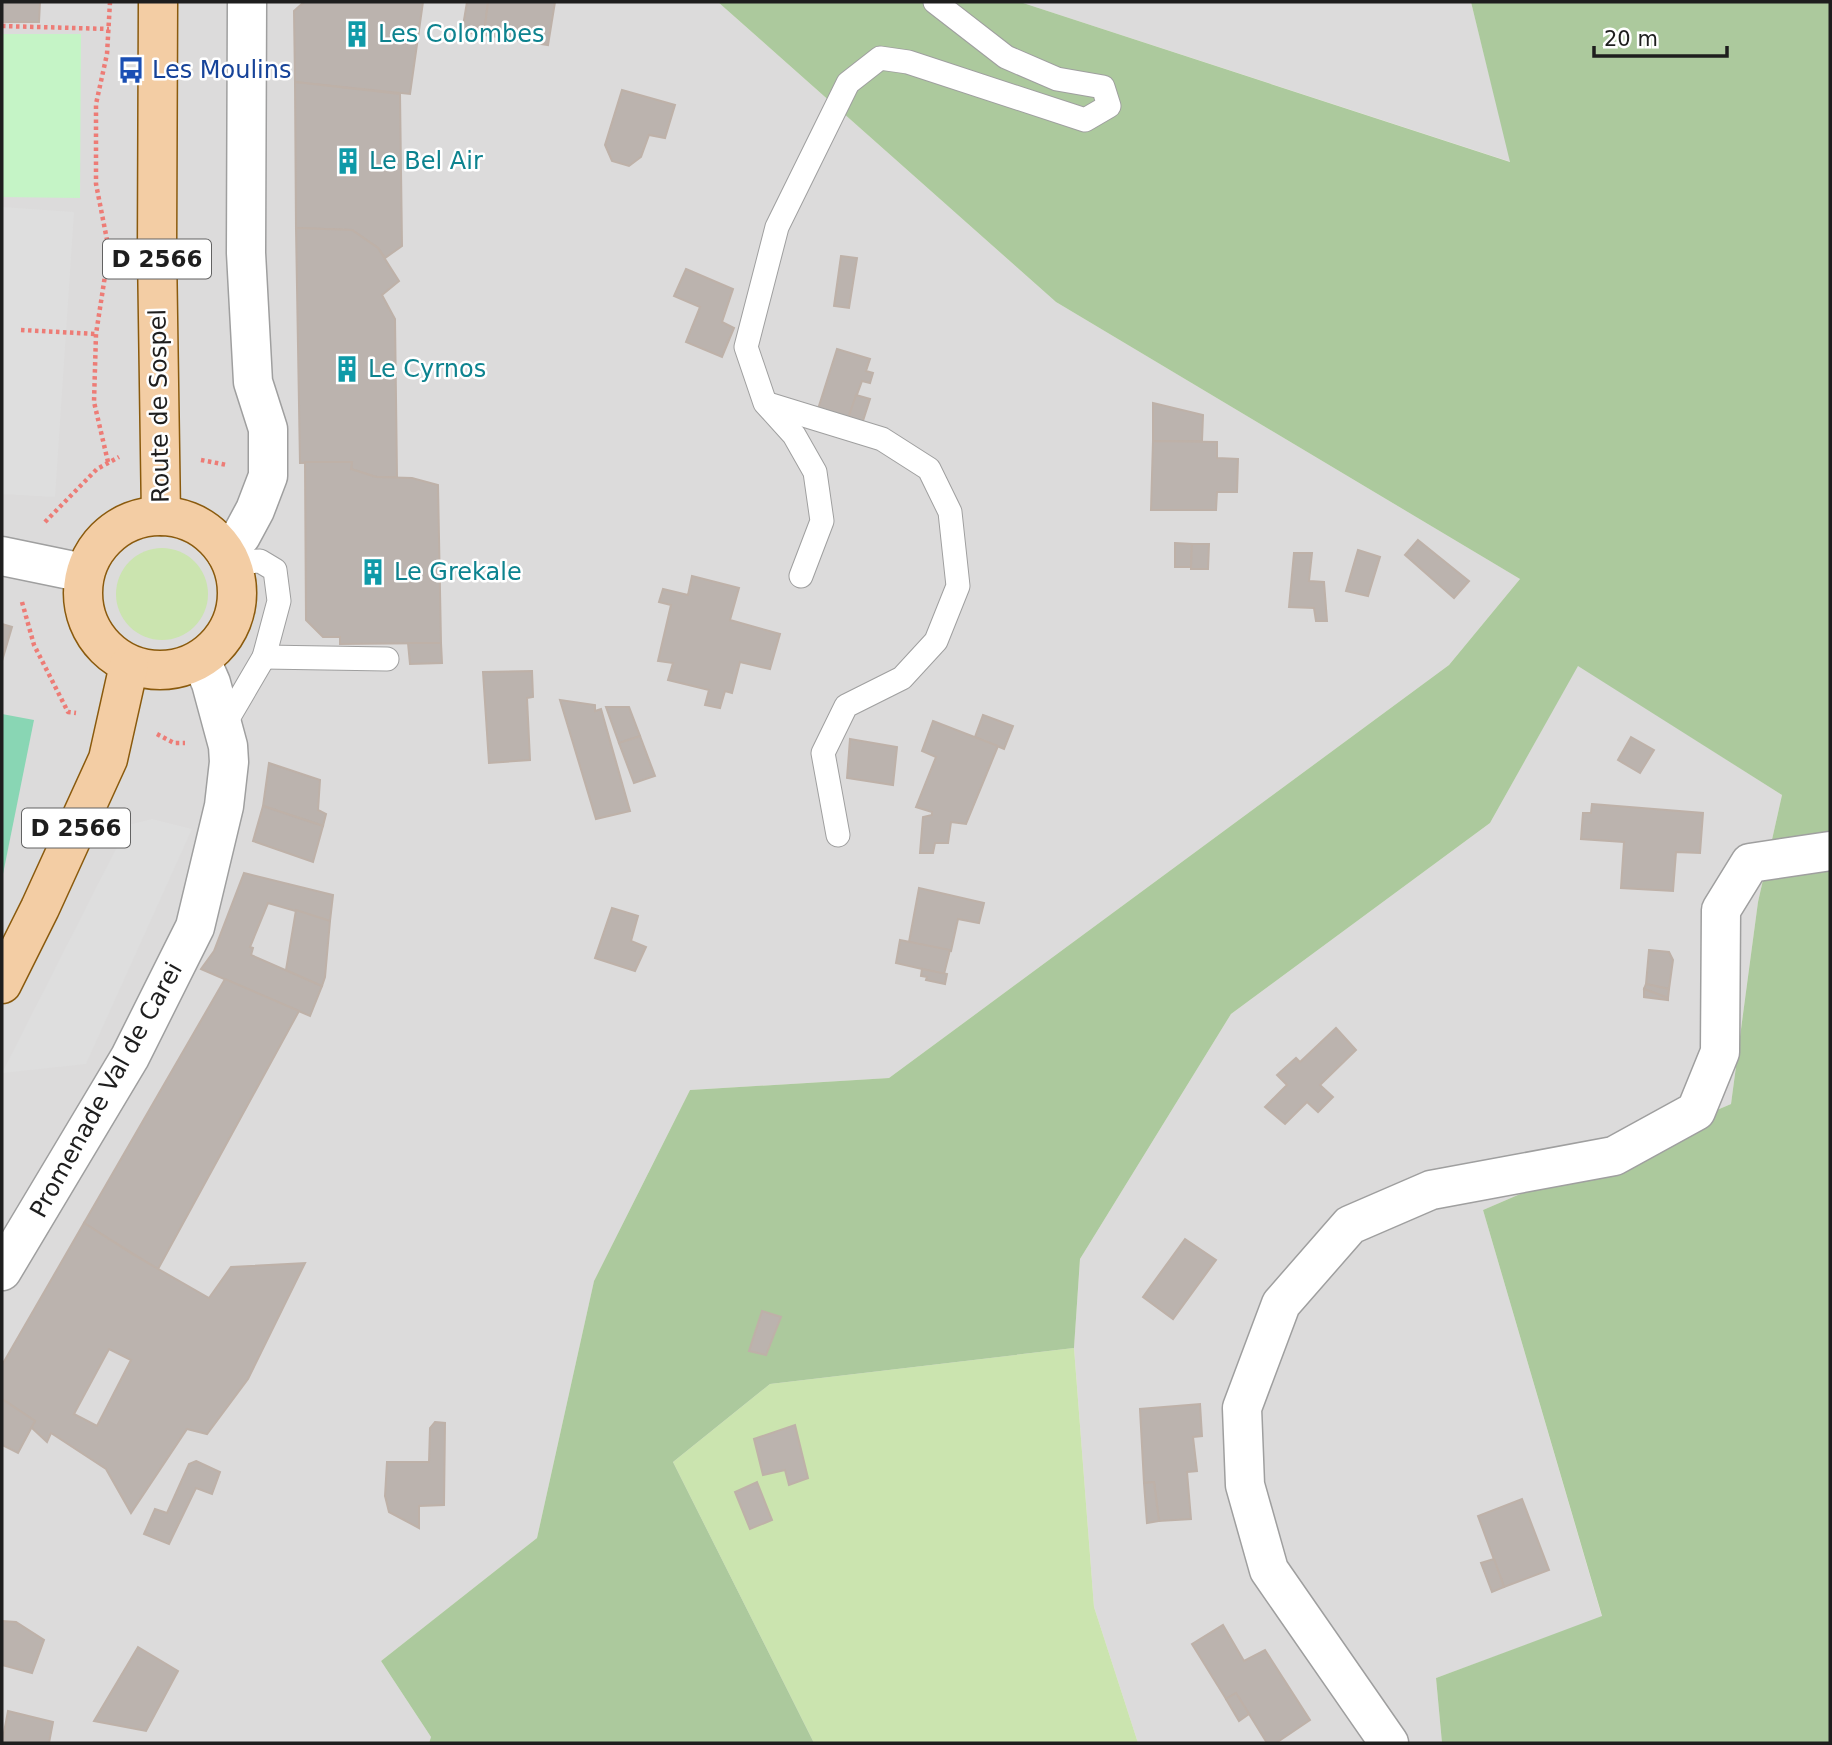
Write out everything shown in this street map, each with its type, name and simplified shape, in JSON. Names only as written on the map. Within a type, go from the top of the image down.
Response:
[{"type":"main road","name":"Route de Sospel","points":[[158,2],[157,251],[161,516]]},
{"type":"main road","points":[[140,518],[176,518],[196,525],[213,537],[228,557],[236,575],[238,599],[232,623],[219,644],[201,660],[178,669],[153,671],[129,665],[110,653],[96,637],[86,617],[82,596],[84,573],[92,554],[113,532],[140,518]]},
{"type":"main road","name":"D 2566","points":[[2,984],[108,759],[129,665]]},
{"type":"street","points":[[228,557],[255,510],[268,476],[268,429],[253,382],[248,303],[247,2]]},
{"type":"street","points":[[2,556],[84,573]]},
{"type":"street","name":"Promenade Val de Carei","points":[[2,1271],[130,1057],[195,928],[224,806],[229,762],[211,683],[201,660]]},
{"type":"street","points":[[1389,1743],[1269,1570],[1245,1485],[1242,1408],[1281,1304],[1350,1225],[1431,1190],[1614,1156],[1696,1111],[1720,1052],[1721,910],[1750,863],[1830,851]]},
{"type":"lane","points":[[801,576],[822,520],[815,472],[794,435],[765,403],[746,346],[777,227],[848,82],[880,58],[908,62],[1085,120],[1109,106],[1102,87],[1057,79],[1006,57],[935,2]]},
{"type":"lane","points":[[765,403],[882,439],[929,469],[950,512],[958,586],[936,641],[902,678],[846,706],[823,752],[838,835]]},
{"type":"lane","points":[[223,727],[264,657],[279,601],[275,570],[260,562],[228,557]]},
{"type":"lane","points":[[264,657],[387,659]]},
{"type":"path","points":[[108,462],[94,402],[96,334],[109,250],[96,184],[96,104],[107,54],[110,2]]},
{"type":"path","points":[[2,26],[109,29]]},
{"type":"path","points":[[21,330],[96,334]]},
{"type":"shaded area","points":[[2,2],[718,2],[1056,302],[1520,579],[1449,665],[889,1078],[690,1090],[594,1281],[537,1538],[381,1661],[431,1737],[429,1743],[2,1743]]},
{"type":"shaded area","points":[[1020,2],[1471,2],[1511,162]]},
{"type":"shaded area","points":[[2,207],[74,212],[55,497],[2,494]]},
{"type":"shaded area","points":[[1578,665],[1782,795],[1758,902],[1731,1104],[1483,1210],[1602,1617],[1436,1678],[1442,1743],[1138,1743],[1094,1607],[1074,1348],[1080,1259],[1231,1014],[1490,823]]},
{"type":"shaded area","points":[[152,819],[192,829],[86,1064],[2,1073],[128,825]]},
{"type":"green space","points":[[718,2],[1020,2],[1510,162],[1471,2],[1830,2],[1830,1743],[1442,1743],[1436,1678],[1602,1616],[1483,1210],[1731,1104],[1758,902],[1782,795],[1578,666],[1490,823],[1231,1014],[1080,1259],[1074,1348],[770,1384],[673,1462],[814,1743],[429,1743],[431,1737],[381,1661],[537,1538],[594,1281],[690,1090],[889,1078],[1449,665],[1520,579],[1056,302]]},
{"type":"green space","points":[[2,34],[81,34],[80,198],[2,197]]},
{"type":"green space","points":[[162,548],[179,552],[194,562],[204,577],[208,594],[204,611],[194,626],[179,636],[162,640],[145,636],[130,626],[120,611],[116,594],[120,577],[130,562],[145,552]]},
{"type":"green space","points":[[2,714],[34,720],[2,879]]},
{"type":"green space","points":[[1074,1348],[1094,1607],[1138,1743],[814,1743],[673,1462],[770,1384]]},
{"type":"building","points":[[2,2],[40,2],[39,22],[2,22]]},
{"type":"building","name":"Les Colombes","points":[[304,2],[423,2],[410,94],[295,82],[294,11]]},
{"type":"building","points":[[467,2],[488,2],[484,35],[462,32]]},
{"type":"building","points":[[488,2],[555,2],[548,45],[484,35]]},
{"type":"building","name":"Le Bel Air","points":[[295,82],[400,94],[402,246],[385,258],[378,248],[352,230],[296,228]]},
{"type":"building","points":[[622,90],[675,105],[665,138],[649,135],[641,157],[629,166],[612,161],[605,145]]},
{"type":"building","name":"Le Cyrnos","points":[[296,228],[352,230],[378,248],[399,281],[382,295],[395,319],[397,477],[376,477],[351,469],[352,462],[300,463]]},
{"type":"building","points":[[841,256],[857,258],[849,308],[834,306]]},
{"type":"building","points":[[686,269],[733,289],[722,322],[734,328],[722,357],[686,342],[700,307],[674,296]]},
{"type":"building","points":[[837,349],[870,359],[866,371],[873,373],[870,383],[862,381],[848,419],[818,409]]},
{"type":"building","points":[[856,395],[870,399],[862,424],[848,419]]},
{"type":"building","points":[[1153,403],[1203,415],[1202,441],[1153,441]]},
{"type":"building","points":[[1153,441],[1217,442],[1217,458],[1238,459],[1237,492],[1217,492],[1216,510],[1151,510]]},
{"type":"building","name":"Le Grekale","points":[[305,462],[352,462],[351,469],[376,477],[412,478],[438,485],[441,643],[340,644],[340,637],[323,637],[306,620]]},
{"type":"building","points":[[1418,540],[1469,581],[1454,598],[1405,555]]},
{"type":"building","points":[[1175,543],[1192,544],[1191,567],[1175,567]]},
{"type":"building","points":[[1192,544],[1209,544],[1208,569],[1191,569]]},
{"type":"building","points":[[1358,550],[1380,557],[1368,596],[1346,591]]},
{"type":"building","points":[[1294,553],[1312,553],[1309,581],[1324,582],[1327,621],[1316,621],[1314,608],[1289,607]]},
{"type":"building","points":[[692,576],[739,588],[730,620],[780,634],[770,669],[740,662],[732,693],[725,691],[720,708],[705,705],[709,690],[668,680],[673,663],[658,661],[671,605],[659,602],[663,589],[688,595]]},
{"type":"building","points":[[2,624],[12,627],[2,661]]},
{"type":"building","points":[[408,643],[441,643],[442,663],[410,664]]},
{"type":"building","points":[[532,671],[533,697],[527,698],[530,760],[489,763],[483,672]]},
{"type":"building","points":[[560,700],[595,705],[595,711],[601,709],[630,811],[596,819]]},
{"type":"building","points":[[606,707],[629,707],[640,736],[619,743]]},
{"type":"building","points":[[983,715],[1013,726],[1004,749],[975,737]]},
{"type":"building","points":[[933,721],[998,746],[966,824],[951,822],[948,843],[935,843],[933,853],[920,853],[923,817],[932,815],[932,812],[916,807],[936,757],[922,751]]},
{"type":"building","points":[[640,736],[655,776],[634,783],[619,743]]},
{"type":"building","points":[[1631,737],[1654,750],[1640,773],[1618,760]]},
{"type":"building","points":[[850,739],[897,747],[893,785],[847,778]]},
{"type":"building","points":[[269,763],[320,780],[318,810],[326,814],[323,826],[263,806]]},
{"type":"building","points":[[1592,804],[1703,813],[1700,853],[1676,852],[1673,891],[1621,888],[1624,842],[1581,839],[1583,813],[1591,813]]},
{"type":"building","points":[[263,806],[323,826],[313,862],[253,841]]},
{"type":"building","points":[[244,873],[333,895],[330,921],[268,903],[250,947],[253,948],[251,955],[322,986],[310,1016],[201,969],[214,951]]},
{"type":"building","points":[[919,888],[984,903],[979,923],[958,919],[951,951],[909,942]]},
{"type":"building","points":[[612,908],[638,916],[631,941],[646,947],[635,971],[595,958]]},
{"type":"building","points":[[296,910],[330,921],[322,986],[286,970]]},
{"type":"building","points":[[900,940],[950,950],[944,974],[896,963]]},
{"type":"building","points":[[1649,950],[1669,952],[1673,960],[1669,989],[1646,984]]},
{"type":"building","points":[[922,969],[947,974],[945,984],[926,980],[927,977],[921,976]]},
{"type":"building","points":[[225,979],[299,1011],[158,1269],[84,1223]]},
{"type":"building","points":[[1646,984],[1669,989],[1668,998],[1644,989]]},
{"type":"building","points":[[1644,989],[1668,998],[1668,1000],[1644,997]]},
{"type":"building","points":[[1336,1028],[1356,1050],[1320,1085],[1333,1097],[1318,1112],[1307,1102],[1285,1124],[1265,1107],[1287,1085],[1277,1075],[1296,1058],[1300,1062]]},
{"type":"building","points":[[84,1223],[209,1298],[231,1267],[305,1263],[248,1379],[207,1434],[187,1429],[131,1513],[106,1469],[51,1433],[47,1442],[31,1427],[35,1421],[2,1399],[2,1365]],"holes":[[[109,1349],[131,1360],[97,1426],[74,1414]]]},
{"type":"building","points":[[1185,1239],[1216,1260],[1173,1319],[1143,1297]]},
{"type":"building","points":[[762,1311],[781,1317],[766,1355],[749,1351]]},
{"type":"building","points":[[2,1399],[35,1421],[18,1453],[2,1445]]},
{"type":"building","points":[[1200,1404],[1202,1436],[1193,1437],[1197,1471],[1187,1472],[1191,1519],[1159,1521],[1154,1482],[1144,1483],[1140,1409]]},
{"type":"building","points":[[435,1422],[445,1423],[444,1505],[419,1506],[419,1528],[389,1512],[385,1496],[387,1462],[429,1462],[430,1428]]},
{"type":"building","points":[[795,1425],[808,1478],[789,1485],[785,1470],[763,1475],[754,1439]]},
{"type":"building","points":[[196,1461],[220,1472],[212,1494],[196,1488],[169,1544],[144,1534],[155,1509],[167,1513],[189,1464]]},
{"type":"building","points":[[757,1482],[772,1520],[750,1529],[735,1492]]},
{"type":"building","points":[[1154,1482],[1159,1521],[1147,1523],[1144,1483]]},
{"type":"building","points":[[1522,1499],[1549,1570],[1504,1587],[1478,1516]]},
{"type":"building","points":[[1494,1559],[1504,1587],[1492,1592],[1481,1563]]},
{"type":"building","points":[[2,1621],[16,1622],[44,1640],[32,1673],[2,1665]]},
{"type":"building","points":[[1223,1625],[1244,1661],[1265,1650],[1310,1720],[1276,1743],[1267,1743],[1236,1693],[1226,1699],[1192,1644]]},
{"type":"building","points":[[138,1647],[178,1671],[146,1731],[94,1721]]},
{"type":"building","points":[[1236,1693],[1249,1714],[1239,1721],[1226,1699]]},
{"type":"building","points":[[8,1711],[53,1722],[49,1743],[2,1743]]},
{"type":"place","name":"Les Colombes","points":[[357,34]]},
{"type":"place","name":"Les Moulins","points":[[131,70]]},
{"type":"place","name":"Le Bel Air","points":[[348,161]]},
{"type":"place","name":"Le Cyrnos","points":[[347,369]]},
{"type":"place","name":"Le Grekale","points":[[373,572]]}]
